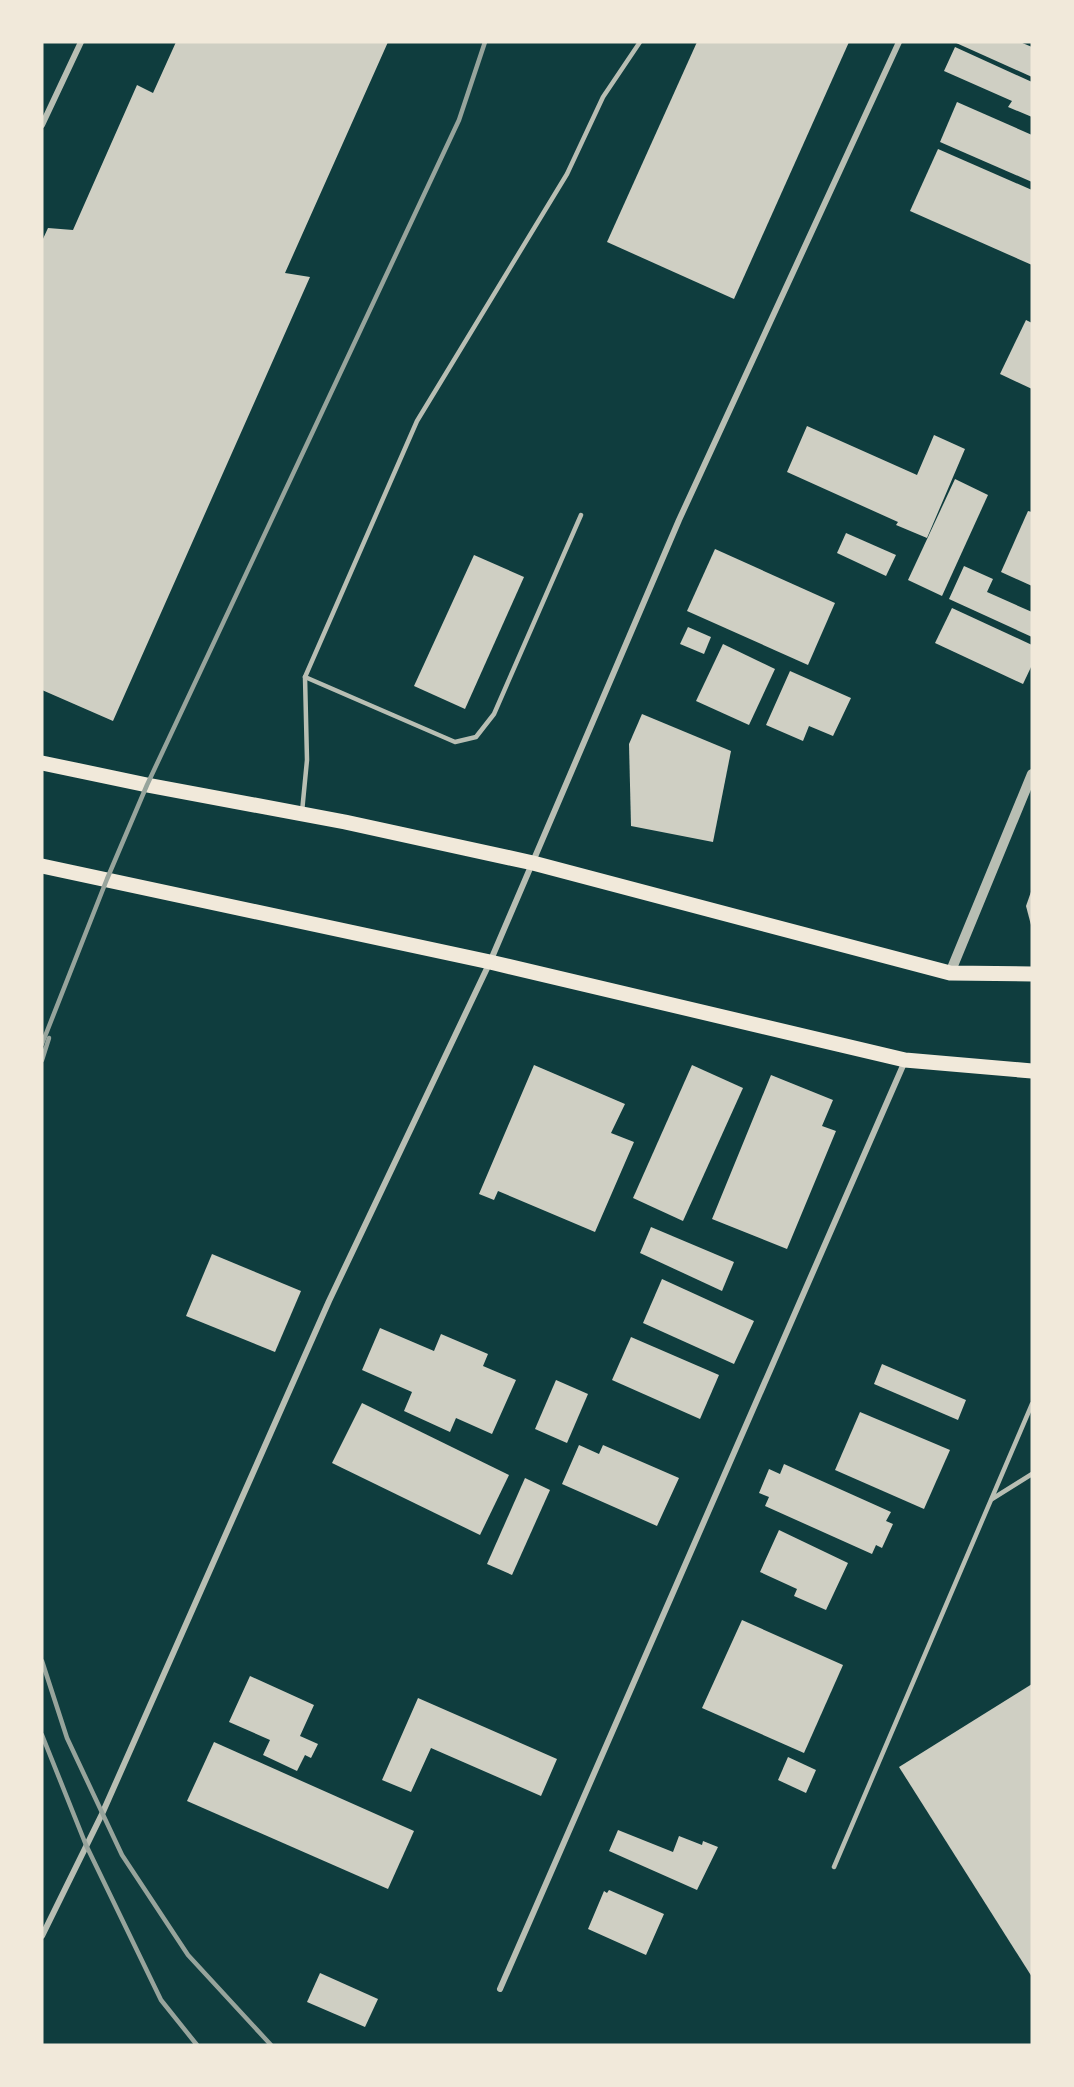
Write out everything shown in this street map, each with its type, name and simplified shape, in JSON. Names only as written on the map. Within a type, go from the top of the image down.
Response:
[{"type":"main road","points":[[42,763],[302,813],[533,863],[950,973],[1032,974]]},
{"type":"main road","points":[[42,866],[490,962],[905,1060],[1032,1071]]},
{"type":"street","points":[[42,125],[81,42]]},
{"type":"street","points":[[42,1936],[98,1822],[329,1301],[490,962],[679,520],[899,42]]},
{"type":"street","points":[[950,973],[1032,774]]},
{"type":"street","points":[[500,1989],[905,1060]]},
{"type":"lane","points":[[302,813],[306,760],[304,677],[417,421],[567,174],[603,97],[640,42]]},
{"type":"lane","points":[[304,677],[455,742],[477,737],[494,714],[581,515]]},
{"type":"lane","points":[[834,1866],[1032,1404]]},
{"type":"lane","points":[[992,1498],[1032,1474]]},
{"type":"building","points":[[176,42],[388,42],[285,273],[310,277],[113,721],[42,690],[42,241],[48,228],[73,230],[137,85],[153,93]]},
{"type":"building","points":[[697,42],[849,42],[734,299],[607,242]]},
{"type":"building","points":[[954,42],[1020,42],[1032,47],[1032,77]]},
{"type":"building","points":[[955,47],[1032,82],[1032,117],[1008,107],[1012,101],[944,71]]},
{"type":"building","points":[[957,102],[1032,135],[1032,182],[940,142]]},
{"type":"building","points":[[938,149],[1032,190],[1032,265],[910,211]]},
{"type":"building","points":[[1026,320],[1032,323],[1032,389],[1000,374]]},
{"type":"building","points":[[807,426],[917,475],[934,435],[965,449],[927,538],[896,525],[898,522],[787,472]]},
{"type":"building","points":[[955,479],[988,495],[942,596],[908,580]]},
{"type":"building","points":[[1028,511],[1032,512],[1032,586],[1001,572]]},
{"type":"building","points":[[846,533],[896,555],[886,576],[837,553]]},
{"type":"building","points":[[715,549],[835,603],[808,665],[687,611]]},
{"type":"building","points":[[474,555],[524,577],[465,709],[414,686]]},
{"type":"building","points":[[964,566],[993,579],[987,592],[1032,612],[1032,637],[949,599]]},
{"type":"building","points":[[952,608],[1032,645],[1032,665],[1023,684],[935,643]]},
{"type":"building","points":[[688,627],[711,637],[704,654],[680,644]]},
{"type":"building","points":[[723,644],[775,669],[749,725],[696,701]]},
{"type":"building","points":[[790,671],[851,698],[833,736],[809,726],[803,741],[766,725]]},
{"type":"building","points":[[642,714],[731,751],[713,842],[631,826],[629,744]]},
{"type":"building","points":[[1032,889],[1032,925],[1031,925],[1026,906]]},
{"type":"building","points":[[534,1065],[625,1104],[611,1133],[634,1142],[595,1232],[498,1191],[494,1200],[479,1194]]},
{"type":"building","points":[[692,1065],[743,1088],[683,1221],[633,1198]]},
{"type":"building","points":[[771,1075],[833,1100],[822,1126],[836,1131],[787,1249],[712,1219]]},
{"type":"building","points":[[651,1227],[734,1262],[722,1291],[640,1253]]},
{"type":"building","points":[[212,1254],[301,1291],[275,1352],[186,1316]]},
{"type":"building","points":[[662,1279],[754,1321],[734,1364],[643,1323]]},
{"type":"building","points":[[380,1328],[434,1351],[441,1334],[488,1354],[483,1366],[516,1380],[492,1434],[456,1418],[450,1432],[404,1411],[412,1392],[362,1370]]},
{"type":"building","points":[[631,1337],[719,1375],[700,1419],[612,1380]]},
{"type":"building","points":[[882,1364],[966,1400],[958,1420],[874,1384]]},
{"type":"building","points":[[556,1380],[588,1394],[567,1443],[535,1429]]},
{"type":"building","points":[[362,1403],[509,1475],[480,1535],[332,1463]]},
{"type":"building","points":[[860,1412],[950,1450],[924,1509],[835,1470]]},
{"type":"building","points":[[579,1445],[599,1454],[603,1445],[679,1478],[657,1526],[562,1484]]},
{"type":"building","points":[[784,1464],[891,1512],[886,1521],[893,1524],[882,1548],[876,1545],[872,1554],[765,1506],[769,1497],[759,1493],[769,1469],[780,1474]]},
{"type":"building","points":[[525,1478],[550,1490],[512,1575],[487,1564]]},
{"type":"building","points":[[779,1530],[848,1563],[826,1610],[794,1596],[797,1589],[760,1572]]},
{"type":"building","points":[[742,1620],[843,1665],[804,1753],[702,1708]]},
{"type":"building","points":[[250,1676],[314,1705],[300,1736],[318,1744],[311,1758],[305,1755],[297,1771],[263,1755],[270,1740],[229,1722]]},
{"type":"building","points":[[1032,1684],[1032,1977],[899,1767]]},
{"type":"building","points":[[418,1698],[557,1759],[541,1796],[431,1748],[411,1792],[382,1780]]},
{"type":"building","points":[[214,1742],[414,1831],[388,1889],[187,1801]]},
{"type":"building","points":[[788,1757],[816,1770],[806,1793],[778,1780]]},
{"type":"building","points":[[618,1830],[673,1852],[679,1836],[702,1845],[703,1841],[718,1847],[697,1890],[609,1851]]},
{"type":"building","points":[[609,1890],[664,1914],[646,1955],[588,1929],[604,1891],[607,1893]]},
{"type":"building","points":[[320,1973],[378,1999],[365,2027],[307,2002]]},
{"type":"railway","points":[[42,1044],[147,785],[459,120],[485,42]]},
{"type":"railway","points":[[42,1060],[49,1038]]},
{"type":"railway","points":[[42,1661],[67,1738],[122,1855],[188,1955],[271,2045]]},
{"type":"railway","points":[[42,1735],[86,1845],[161,2000],[197,2045]]}]
